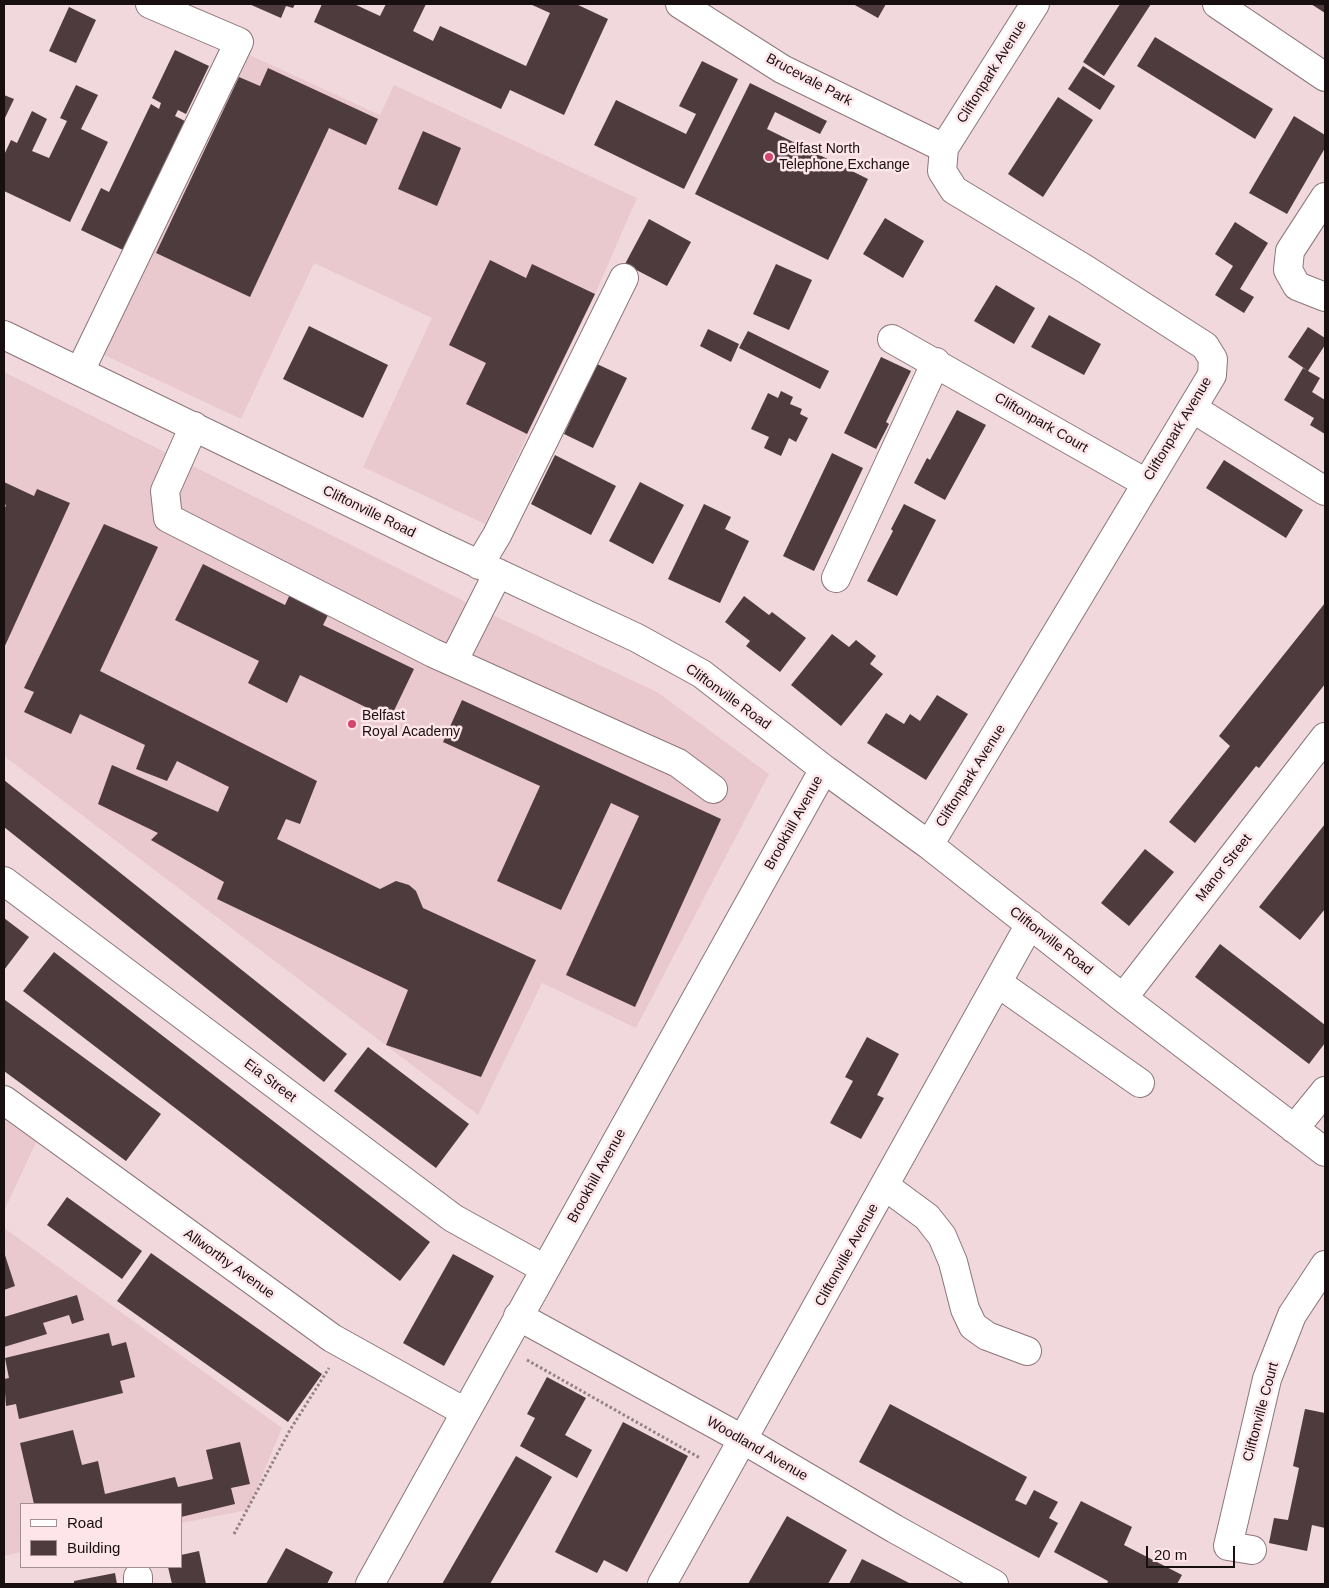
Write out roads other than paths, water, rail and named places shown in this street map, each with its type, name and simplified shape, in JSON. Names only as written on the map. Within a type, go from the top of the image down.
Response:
[{"type":"street","points":[[80,371],[239,42],[150,4]]},
{"type":"street","name":"Brucevale Park","points":[[680,4],[782,69],[944,148]]},
{"type":"street","name":"Cliftonpark Avenue","points":[[929,845],[1212,375],[1213,359],[1205,346],[1086,269],[954,190],[942,171],[944,148],[1035,4]]},
{"type":"street","points":[[1225,6],[1325,77]]},
{"type":"street","points":[[1324,203],[1290,251],[1288,270],[1297,286],[1325,297]]},
{"type":"street","points":[[453,662],[489,569],[498,535],[624,278]]},
{"type":"street","name":"Cliftonville Road","points":[[4,335],[489,569],[637,638],[702,674],[824,769],[929,845],[1123,998],[1325,1152]]},
{"type":"street","name":"Cliftonpark Court","points":[[892,339],[936,362],[1146,483]]},
{"type":"street","points":[[836,578],[936,362]]},
{"type":"street","points":[[1192,408],[1325,491]]},
{"type":"street","points":[[194,426],[165,491],[168,518],[453,662],[678,763],[713,789]]},
{"type":"street","name":"Manor Street","points":[[1123,998],[1325,737]]},
{"type":"street","name":"Brookhill Avenue","points":[[370,1584],[824,769]]},
{"type":"street","name":"Eia Street","points":[[4,881],[453,1218],[545,1269]]},
{"type":"street","name":"Cliftonville Avenue","points":[[662,1584],[1030,924]]},
{"type":"street","points":[[998,983],[1140,1083]]},
{"type":"street","points":[[1294,1130],[1325,1091]]},
{"type":"street","name":"Allworthy Avenue","points":[[4,1100],[332,1338],[465,1412]]},
{"type":"street","points":[[885,1186],[928,1217],[942,1236],[953,1262],[965,1309],[973,1326],[988,1336],[1027,1351]]},
{"type":"street","name":"Cliftonville Court","points":[[1252,1550],[1228,1546],[1267,1379],[1292,1315],[1325,1265]]},
{"type":"street","name":"Woodland Avenue","points":[[518,1316],[742,1439],[976,1580]]},
{"type":"place","name":"Belfast North Telephone Exchange","points":[[769,157]]},
{"type":"place","name":"Belfast Royal Academy","points":[[352,724]]}]
